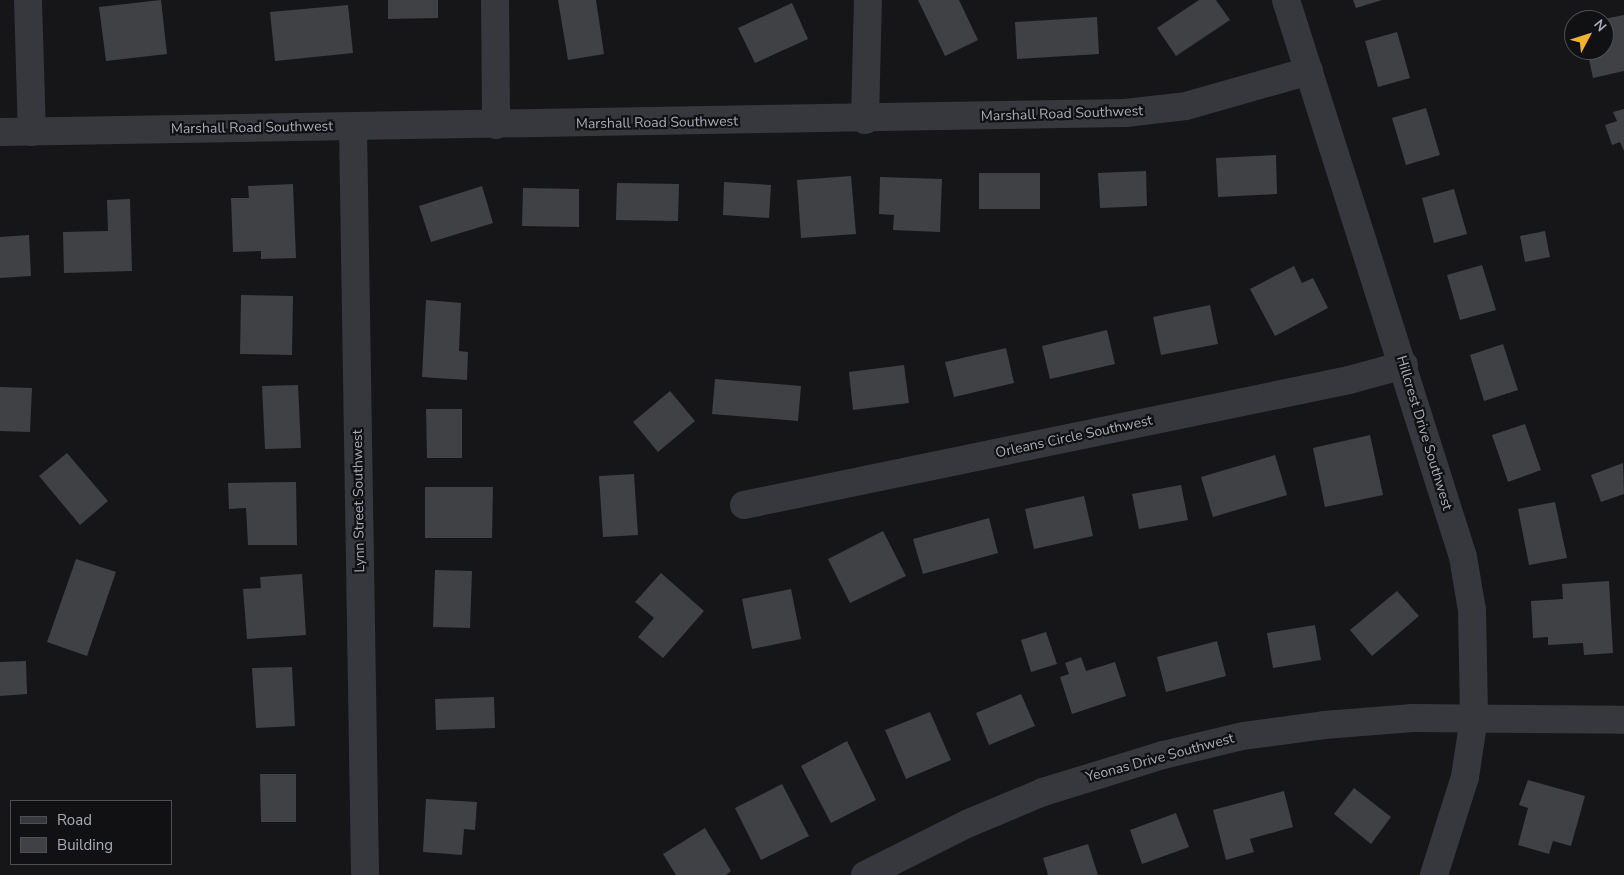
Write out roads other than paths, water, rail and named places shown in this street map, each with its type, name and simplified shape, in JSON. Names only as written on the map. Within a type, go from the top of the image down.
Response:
[{"type":"street","points":[[28,0],[32,132]]},
{"type":"street","points":[[495,0],[496,125]]},
{"type":"street","points":[[865,120],[868,0]]},
{"type":"street","name":"Hillcrest Drive Southwest","points":[[1286,0],[1404,365],[1463,557],[1472,610],[1474,718],[1465,777],[1434,875]]},
{"type":"street","name":"Marshall Road Southwest","points":[[0,132],[865,120],[1125,113],[1186,106],[1310,71]]},
{"type":"street","name":"Lynn Street Southwest","points":[[353,127],[365,875]]},
{"type":"street","name":"Orleans Circle Southwest","points":[[744,505],[1349,380],[1404,365]]},
{"type":"street","name":"Yeonas Drive Southwest","points":[[865,875],[969,823],[1043,792],[1162,755],[1242,736],[1324,725],[1474,718],[1624,720]]}]
